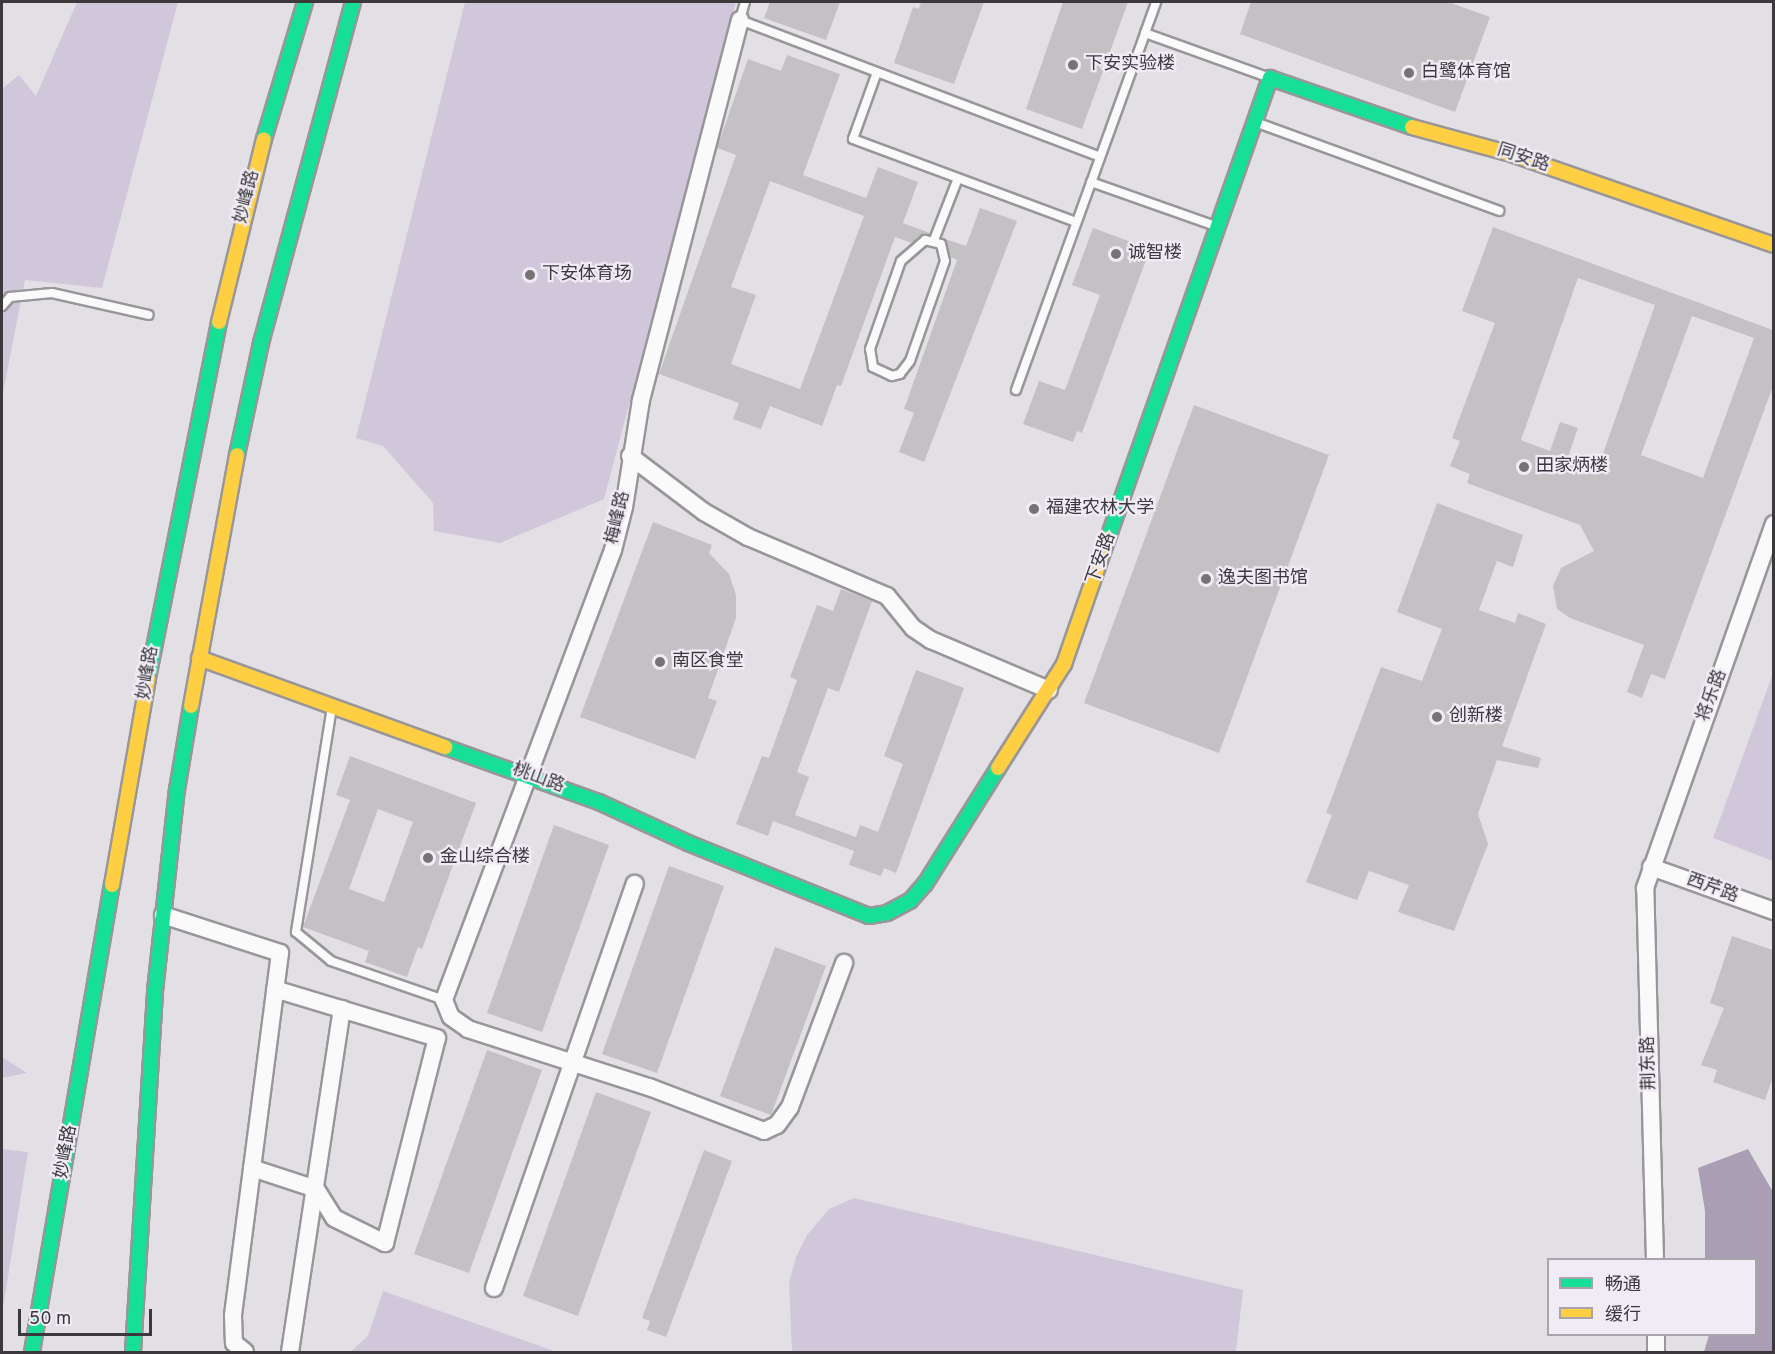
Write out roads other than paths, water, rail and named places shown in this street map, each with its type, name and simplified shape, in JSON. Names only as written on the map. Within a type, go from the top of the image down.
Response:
[{"type":"main road","name":"妙峰路","points":[[32,1353],[172,540],[225,292],[258,158],[305,2]]},
{"type":"main road","points":[[133,1353],[140,1191],[163,915],[177,790],[225,510],[261,343],[348,20],[355,2]]},
{"type":"main road","name":"下安路","points":[[870,916],[887,913],[917,894],[1064,664],[1270,78]]},
{"type":"main road","name":"同安路","points":[[1270,78],[1438,136],[1508,153],[1773,245]]},
{"type":"main road","name":"桃山路","points":[[199,658],[526,774],[870,916]]},
{"type":"street","name":"梅峰路","points":[[444,1000],[526,774],[613,550],[624,507],[630,456],[641,400],[740,20]]},
{"type":"street","points":[[630,456],[694,506],[748,537],[887,596],[913,628],[931,640],[1049,690]]},
{"type":"street","name":"将乐路","points":[[1651,867],[1773,524]]},
{"type":"street","name":"西芹路","points":[[1651,867],[1773,911]]},
{"type":"street","name":"荆东路","points":[[1651,867],[1645,888],[1654,1258]]},
{"type":"street","points":[[494,1288],[635,884]]},
{"type":"street","points":[[163,915],[280,953],[231,1333],[234,1343],[244,1353]]},
{"type":"street","points":[[444,1000],[451,1017],[468,1029],[677,1096],[750,1128],[770,1129],[790,1107],[844,963]]},
{"type":"street","points":[[252,1168],[316,1189],[334,1218],[386,1243],[437,1038],[275,989]]},
{"type":"street","points":[[290,1353],[342,1009]]},
{"type":"street","points":[[1656,1336],[1656,1353]]},
{"type":"lane","points":[[745,2],[740,20],[843,57],[876,75],[1100,157]]},
{"type":"lane","points":[[1016,390],[1156,2]]},
{"type":"lane","points":[[1145,33],[1270,78]]},
{"type":"lane","points":[[876,75],[853,139],[1076,222]]},
{"type":"lane","points":[[1255,122],[1499,211]]},
{"type":"lane","points":[[934,240],[958,178]]},
{"type":"lane","points":[[1090,182],[1219,227]]},
{"type":"lane","points":[[934,240],[941,244],[945,261],[909,361],[900,374],[879,371],[869,360],[870,349],[901,261],[915,245],[934,240]]},
{"type":"lane","points":[[2,306],[10,297],[52,293],[149,315]]},
{"type":"lane","points":[[332,706],[296,932],[331,961],[444,1000]]},
{"type":"place","name":"下安实验楼","points":[[1073,65]]},
{"type":"place","name":"白鹭体育馆","points":[[1409,73]]},
{"type":"place","name":"诚智楼","points":[[1116,254]]},
{"type":"place","name":"下安体育场","points":[[530,275]]},
{"type":"place","name":"田家炳楼","points":[[1524,467]]},
{"type":"place","name":"福建农林大学","points":[[1034,509]]},
{"type":"place","name":"逸夫图书馆","points":[[1206,579]]},
{"type":"place","name":"南区食堂","points":[[660,662]]},
{"type":"place","name":"创新楼","points":[[1437,717]]},
{"type":"place","name":"金山综合楼","points":[[428,858]]}]
